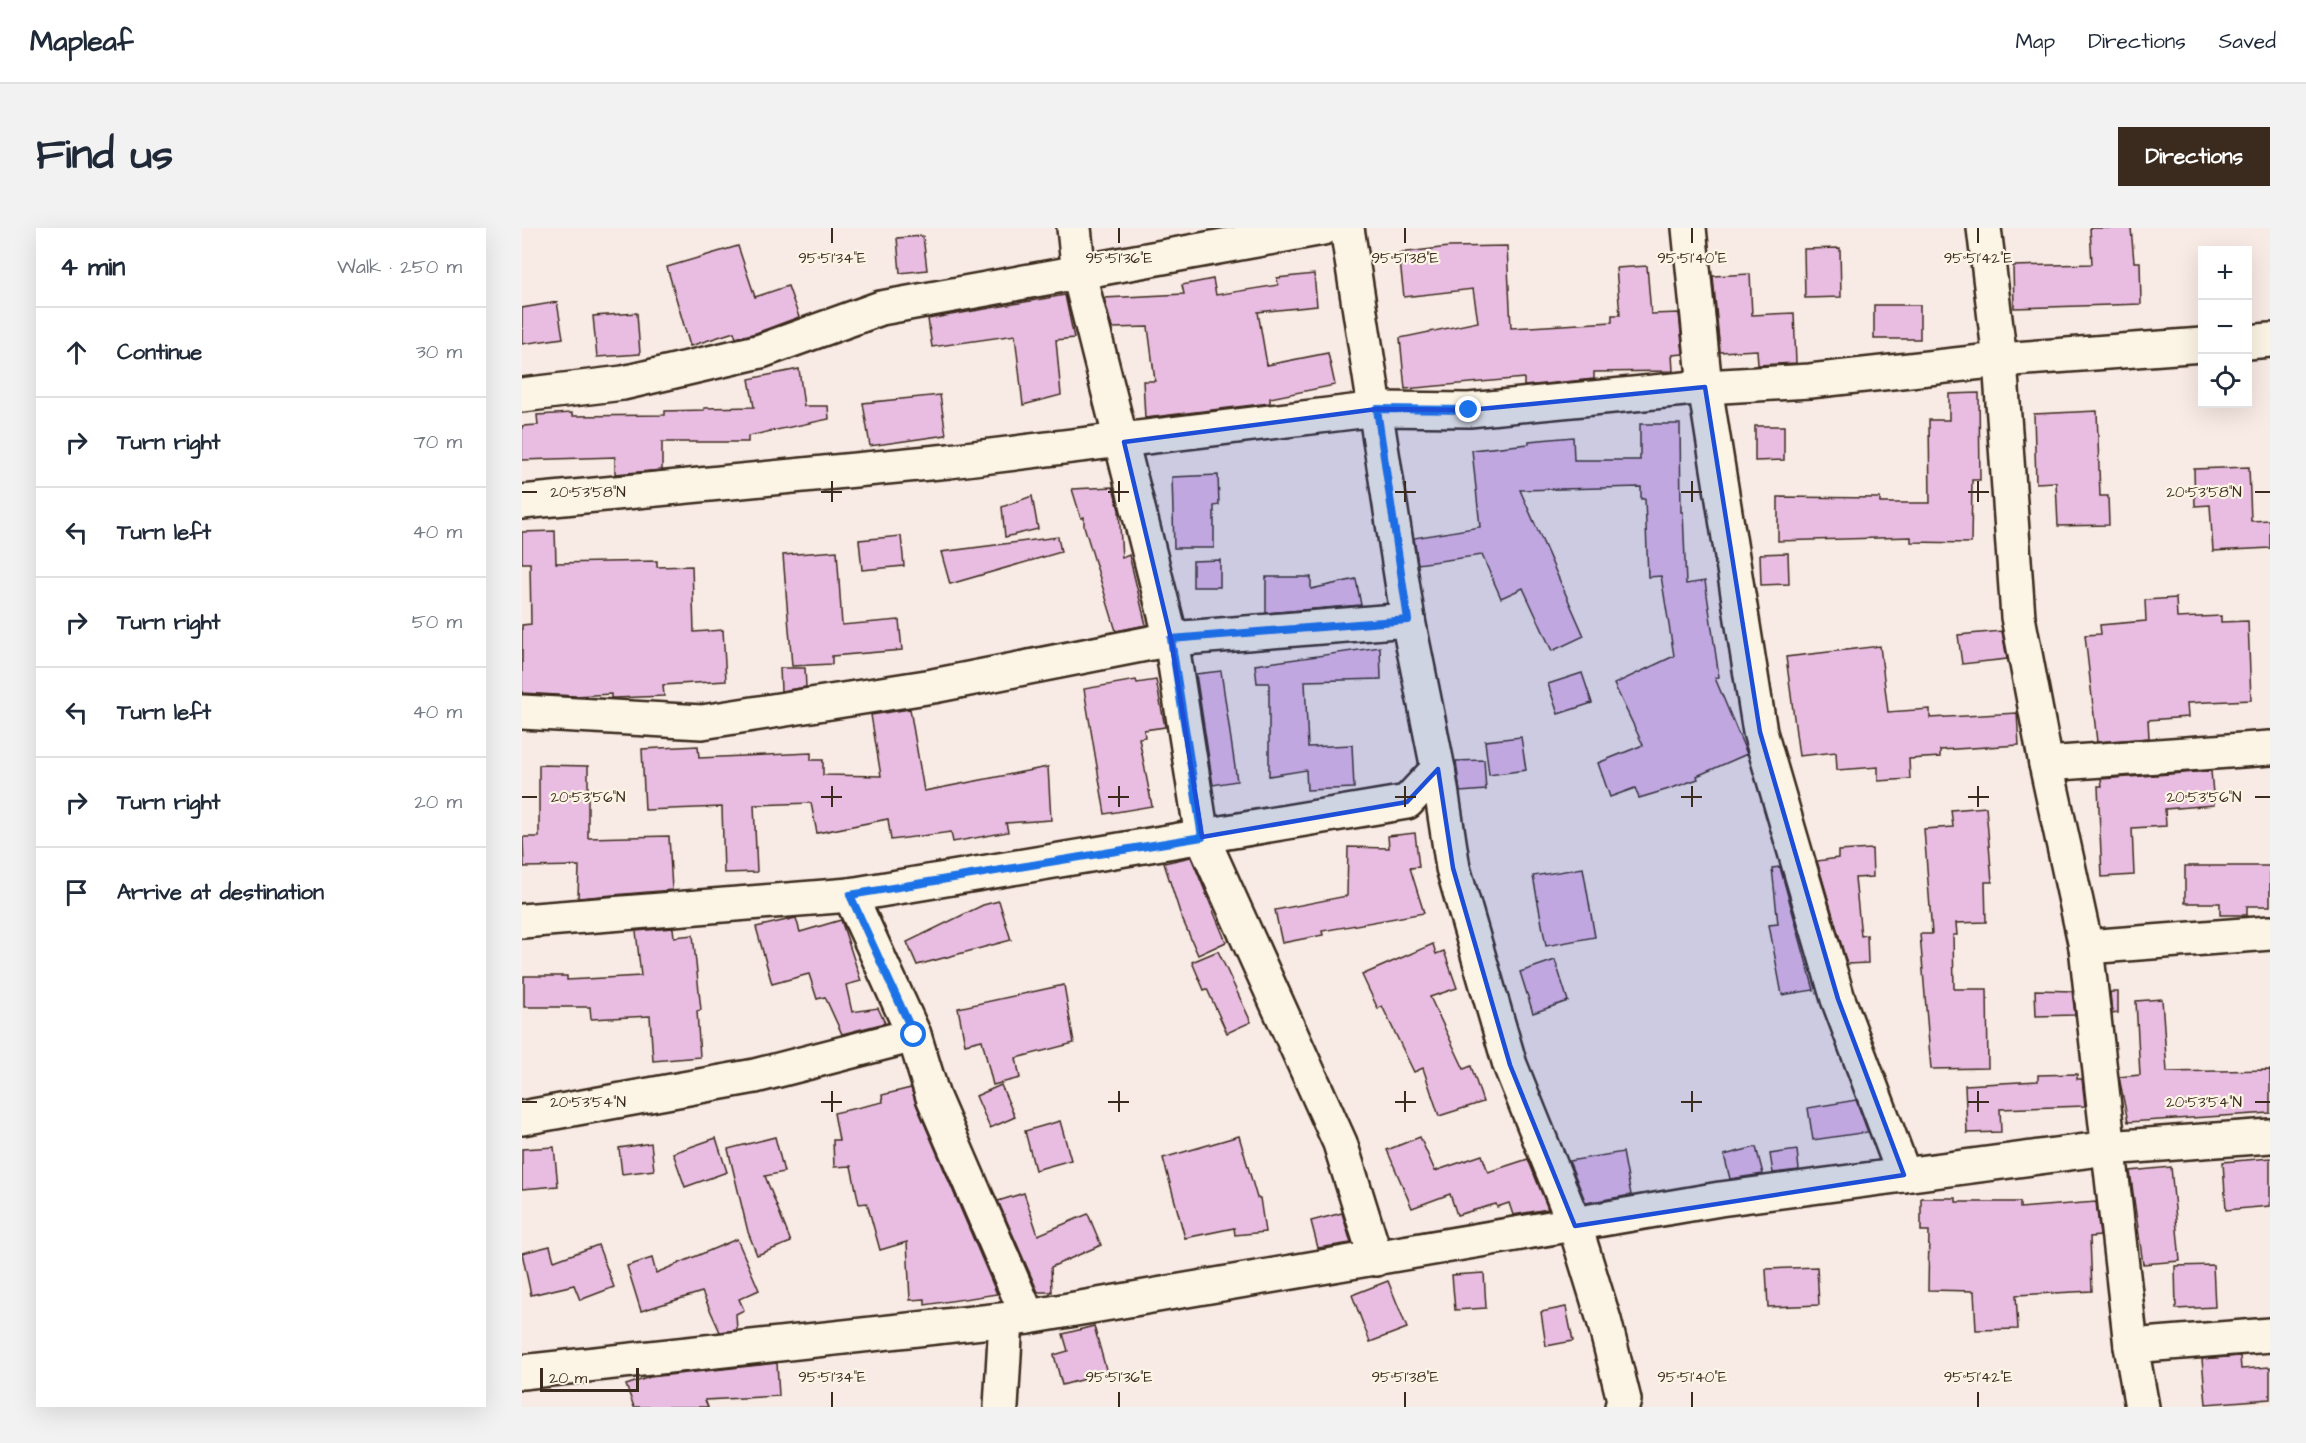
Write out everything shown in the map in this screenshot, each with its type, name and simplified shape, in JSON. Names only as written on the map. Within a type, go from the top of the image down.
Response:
[{"type":"street","points":[[1074,228],[1079,274],[1124,442],[1171,639],[1202,837],[1340,1143],[1376,1259]]},
{"type":"street","points":[[522,395],[623,383],[762,351],[881,308],[1079,274],[1323,228]]},
{"type":"street","points":[[1347,228],[1377,409],[1408,620],[1438,769],[1453,868],[1510,1065],[1575,1226],[1604,1320],[1624,1400],[1623,1407]]},
{"type":"street","points":[[1689,228],[1705,387],[1760,732],[1838,999],[1904,1175]]},
{"type":"street","points":[[1984,228],[2000,360],[2018,617],[2046,764],[2086,947],[2131,1346],[2142,1407]]},
{"type":"street","points":[[2252,342],[2270,340]]},
{"type":"street","points":[[522,502],[1124,442],[1377,409],[1469,410],[1705,387],[1810,381],[2000,360],[2198,345]]},
{"type":"street","points":[[522,712],[702,722],[933,686],[1171,639],[1408,620]]},
{"type":"street","points":[[2046,764],[2270,748]]},
{"type":"street","points":[[522,921],[850,895],[1202,837],[1407,802],[1438,769]]},
{"type":"street","points":[[850,895],[914,1035],[933,1097],[1017,1318],[1001,1407]]},
{"type":"street","points":[[2086,947],[2270,933]]},
{"type":"street","points":[[522,1118],[755,1076],[914,1035]]},
{"type":"street","points":[[522,1372],[1017,1318],[1575,1226],[1720,1199],[2108,1148],[2270,1136]]},
{"type":"street","points":[[2131,1346],[2270,1335]]},
{"type":"highlighted area","points":[[1705,387],[1760,732],[1838,999],[1904,1175],[1575,1226],[1510,1065],[1453,868],[1438,769],[1407,802],[1202,837],[1171,639],[1124,442],[1377,409],[1469,410]]},
{"type":"building","points":[[2090,228],[2131,228],[2134,262],[2140,262],[2141,304],[2014,308],[2013,266],[2092,264]]},
{"type":"building","points":[[923,236],[927,270],[900,273],[897,238]]},
{"type":"building","points":[[738,246],[755,297],[788,286],[799,317],[756,333],[736,338],[734,332],[690,346],[667,267]]},
{"type":"building","points":[[1507,246],[1511,328],[1612,322],[1612,315],[1620,315],[1616,268],[1647,266],[1651,314],[1679,313],[1683,354],[1672,355],[1673,371],[1594,372],[1594,379],[1524,386],[1524,378],[1405,389],[1400,338],[1478,322],[1473,289],[1404,297],[1399,253],[1449,247]]},
{"type":"building","points":[[1840,248],[1841,297],[1805,298],[1804,249]]},
{"type":"building","points":[[1314,274],[1317,306],[1258,312],[1267,365],[1328,353],[1335,385],[1270,398],[1270,403],[1145,418],[1143,381],[1155,381],[1148,327],[1112,328],[1104,298],[1184,294],[1182,285],[1213,279],[1216,295],[1278,285],[1277,278]]},
{"type":"building","points":[[1750,274],[1752,315],[1794,313],[1796,363],[1758,365],[1757,350],[1720,352],[1713,276]]},
{"type":"building","points":[[1065,295],[1074,338],[1056,340],[1061,395],[1023,405],[1015,335],[932,347],[928,319]]},
{"type":"building","points":[[557,302],[563,338],[522,344],[522,308]]},
{"type":"building","points":[[1874,305],[1920,305],[1920,339],[1874,339]]},
{"type":"building","points":[[637,313],[640,354],[597,357],[593,316]]},
{"type":"building","points":[[799,369],[804,406],[828,406],[829,419],[748,436],[748,442],[662,442],[662,470],[615,474],[615,457],[522,460],[522,426],[538,425],[537,415],[572,413],[572,416],[665,415],[665,411],[754,407],[749,379]]},
{"type":"building","points":[[1979,393],[1980,480],[1972,480],[1971,543],[1911,542],[1911,537],[1778,541],[1778,497],[1880,498],[1880,503],[1930,503],[1929,420],[1949,420],[1949,394]]},
{"type":"building","points":[[940,395],[946,435],[870,446],[863,403]]},
{"type":"building","points":[[2097,411],[2100,496],[2108,496],[2109,525],[2058,526],[2056,482],[2036,483],[2034,414]]},
{"type":"building","points":[[1640,424],[1680,424],[1681,512],[1683,512],[1686,584],[1705,581],[1719,677],[1715,678],[1747,754],[1697,776],[1698,779],[1669,789],[1639,798],[1635,788],[1610,797],[1598,763],[1643,745],[1614,684],[1674,656],[1661,576],[1648,577],[1645,499],[1641,499],[1641,487],[1520,490],[1584,636],[1552,651],[1523,588],[1501,598],[1482,555],[1418,564],[1414,538],[1480,527],[1472,450],[1573,437],[1574,460],[1640,460]]},
{"type":"building","points":[[1755,426],[1784,426],[1784,460],[1755,461]]},
{"type":"building","points":[[2249,467],[2251,521],[2270,520],[2270,548],[2213,551],[2210,505],[2195,506],[2194,469]]},
{"type":"building","points":[[1218,475],[1219,505],[1214,506],[1214,548],[1174,548],[1172,477]]},
{"type":"building","points":[[1113,487],[1119,510],[1122,558],[1129,555],[1146,625],[1116,631],[1084,526],[1084,517],[1081,518],[1072,489]]},
{"type":"building","points":[[1032,496],[1038,529],[1005,537],[1002,507]]},
{"type":"building","points":[[555,531],[556,563],[657,561],[657,567],[692,566],[694,632],[723,630],[726,681],[663,685],[664,696],[611,698],[611,694],[575,696],[522,693],[522,625],[531,624],[530,563],[522,563],[522,532]]},
{"type":"building","points":[[901,536],[904,566],[862,570],[859,540]]},
{"type":"building","points":[[1058,537],[1061,552],[950,584],[941,552]]},
{"type":"building","points":[[837,551],[842,625],[899,620],[902,650],[832,656],[832,664],[792,666],[783,555]]},
{"type":"building","points":[[1788,553],[1789,584],[1761,585],[1760,554]]},
{"type":"building","points":[[1220,560],[1220,587],[1193,587],[1193,561]]},
{"type":"building","points":[[1266,577],[1311,577],[1311,589],[1356,579],[1361,605],[1266,613]]},
{"type":"building","points":[[2176,598],[2177,618],[2221,616],[2221,622],[2248,621],[2251,700],[2187,703],[2188,717],[2148,720],[2149,738],[2097,742],[2085,635],[2101,634],[2100,625],[2146,621],[2145,600]]},
{"type":"building","points":[[2002,631],[2007,659],[1962,664],[1958,635]]},
{"type":"building","points":[[1880,646],[1888,712],[1930,709],[1930,718],[2017,713],[2019,745],[1940,750],[1940,757],[1909,759],[1910,779],[1878,781],[1878,767],[1837,770],[1836,752],[1799,756],[1786,657]]},
{"type":"building","points":[[1380,647],[1381,679],[1305,681],[1308,747],[1352,745],[1354,788],[1307,790],[1306,770],[1269,776],[1269,683],[1257,683],[1255,665]]},
{"type":"building","points":[[780,668],[805,668],[806,687],[781,691]]},
{"type":"building","points":[[1221,671],[1237,781],[1213,785],[1196,674]]},
{"type":"building","points":[[1582,673],[1592,703],[1558,714],[1548,684]]},
{"type":"building","points":[[1136,680],[1137,683],[1156,680],[1165,727],[1144,730],[1145,737],[1139,738],[1152,806],[1105,814],[1084,689]]},
{"type":"building","points":[[910,709],[924,791],[1048,767],[1051,820],[1006,823],[1008,832],[953,842],[951,832],[891,840],[888,819],[817,833],[811,803],[754,805],[757,872],[724,873],[722,807],[645,810],[642,749],[698,746],[699,758],[811,753],[811,760],[823,760],[823,775],[881,776],[871,715]]},
{"type":"building","points":[[1521,737],[1526,770],[1489,775],[1485,741]]},
{"type":"building","points":[[1484,760],[1486,790],[1460,792],[1456,761]]},
{"type":"building","points":[[539,765],[588,766],[588,838],[669,836],[672,890],[578,898],[579,866],[524,867],[523,837],[539,837]]},
{"type":"building","points":[[2211,771],[2214,805],[2165,809],[2166,826],[2132,828],[2134,875],[2102,877],[2098,786],[2102,786],[2101,779]]},
{"type":"building","points":[[1986,807],[1992,882],[1985,882],[1986,922],[1956,923],[1957,935],[1953,935],[1954,989],[1987,989],[1988,1068],[1931,1069],[1920,934],[1932,934],[1924,829],[1953,827],[1951,810]]},
{"type":"building","points":[[1415,833],[1419,867],[1410,868],[1424,913],[1322,931],[1323,935],[1282,943],[1275,910],[1347,896],[1348,847],[1389,848],[1388,836]]},
{"type":"building","points":[[1872,849],[1873,877],[1855,878],[1861,936],[1867,935],[1868,963],[1847,964],[1817,861],[1838,858],[1838,851]]},
{"type":"building","points":[[1191,857],[1226,942],[1198,955],[1181,916],[1164,863]]},
{"type":"building","points":[[2185,866],[2270,866],[2270,906],[2247,906],[2247,915],[2220,915],[2220,903],[2185,903]]},
{"type":"building","points":[[1780,867],[1814,990],[1782,995],[1769,925],[1778,924],[1772,868]]},
{"type":"building","points":[[1583,868],[1595,937],[1546,946],[1533,876]]},
{"type":"building","points":[[999,901],[1011,940],[917,965],[907,942],[983,905]]},
{"type":"building","points":[[796,918],[800,932],[841,920],[861,981],[846,985],[852,1012],[878,1008],[885,1023],[842,1034],[825,997],[817,999],[809,974],[772,984],[756,927]]},
{"type":"building","points":[[673,928],[674,937],[693,935],[701,1010],[697,1011],[700,1057],[653,1061],[650,1016],[591,1019],[590,1007],[524,1007],[524,976],[567,976],[567,980],[641,976],[636,931]]},
{"type":"building","points":[[1433,944],[1436,954],[1444,951],[1457,988],[1430,997],[1464,1069],[1471,1066],[1483,1102],[1439,1116],[1423,1068],[1414,1072],[1382,1006],[1378,1009],[1362,975]]},
{"type":"building","points":[[1218,951],[1251,1022],[1227,1033],[1192,962]]},
{"type":"building","points":[[1555,960],[1568,1001],[1533,1013],[1520,972]]},
{"type":"building","points":[[1064,985],[1074,1043],[1016,1058],[1020,1078],[993,1085],[982,1040],[965,1044],[958,1008]]},
{"type":"building","points":[[2035,990],[2072,991],[2075,1015],[2036,1016]]},
{"type":"building","points":[[2110,992],[2118,992],[2118,1013],[2112,1014]]},
{"type":"building","points":[[2162,999],[2167,1072],[2270,1070],[2270,1113],[2128,1122],[2119,1077],[2140,1075],[2136,1001]]},
{"type":"building","points":[[2077,1074],[2077,1079],[2082,1079],[2085,1106],[2000,1109],[2001,1132],[1967,1133],[1965,1085],[2038,1081],[2038,1075]]},
{"type":"building","points":[[1001,1085],[1015,1117],[990,1128],[976,1096]]},
{"type":"building","points":[[911,1088],[997,1294],[925,1305],[925,1299],[910,1300],[907,1242],[880,1250],[867,1203],[859,1204],[851,1166],[834,1167],[833,1140],[839,1140],[834,1113],[883,1102],[882,1095]]},
{"type":"building","points":[[1856,1100],[1868,1132],[1813,1140],[1808,1108]]},
{"type":"building","points":[[1060,1121],[1071,1160],[1035,1170],[1025,1131]]},
{"type":"building","points":[[1239,1136],[1257,1198],[1260,1198],[1265,1232],[1235,1235],[1234,1228],[1185,1238],[1163,1158]]},
{"type":"building","points":[[775,1137],[784,1172],[765,1176],[791,1242],[757,1255],[748,1232],[728,1149]]},
{"type":"building","points":[[1420,1137],[1435,1171],[1482,1155],[1488,1172],[1528,1159],[1548,1209],[1513,1215],[1509,1203],[1497,1207],[1496,1204],[1457,1215],[1450,1194],[1412,1208],[1387,1150]]},
{"type":"building","points":[[716,1138],[727,1172],[685,1187],[673,1153]]},
{"type":"building","points":[[651,1143],[654,1170],[622,1174],[619,1148]]},
{"type":"building","points":[[554,1147],[558,1186],[522,1189],[522,1149]]},
{"type":"building","points":[[1756,1147],[1763,1174],[1730,1179],[1724,1155]]},
{"type":"building","points":[[1797,1150],[1799,1170],[1773,1173],[1770,1154]]},
{"type":"building","points":[[1623,1152],[1631,1195],[1586,1203],[1569,1161]]},
{"type":"building","points":[[2270,1158],[2270,1206],[2226,1210],[2223,1162]]},
{"type":"building","points":[[2171,1167],[2180,1261],[2143,1264],[2130,1171]]},
{"type":"building","points":[[1024,1193],[1038,1235],[1088,1214],[1101,1245],[1051,1267],[1052,1292],[1038,1292],[998,1201]]},
{"type":"building","points":[[1921,1198],[1956,1198],[1956,1202],[2020,1202],[2020,1208],[2096,1202],[2100,1236],[2090,1237],[2092,1291],[2016,1295],[2018,1329],[1976,1330],[1974,1291],[1928,1290],[1929,1231],[1921,1231]]},
{"type":"building","points":[[1342,1213],[1351,1243],[1318,1248],[1311,1221]]},
{"type":"building","points":[[737,1239],[759,1290],[739,1299],[744,1310],[736,1314],[737,1330],[720,1332],[702,1292],[641,1311],[627,1266],[652,1258],[656,1273]]},
{"type":"building","points":[[598,1245],[614,1287],[580,1300],[574,1285],[531,1295],[522,1253],[550,1246],[554,1261]]},
{"type":"building","points":[[2213,1265],[2215,1307],[2176,1309],[2175,1266]]},
{"type":"building","points":[[1817,1267],[1819,1305],[1768,1307],[1766,1269]]},
{"type":"building","points":[[1484,1273],[1486,1308],[1455,1310],[1452,1275]]},
{"type":"building","points":[[1388,1281],[1407,1328],[1370,1342],[1352,1295]]},
{"type":"building","points":[[1566,1307],[1573,1341],[1546,1346],[1541,1312]]},
{"type":"building","points":[[1094,1326],[1107,1373],[1062,1385],[1054,1355],[1068,1351],[1063,1334]]},
{"type":"building","points":[[2240,1356],[2241,1369],[2270,1367],[2270,1399],[2206,1404],[2202,1359]]},
{"type":"building","points":[[777,1363],[779,1396],[705,1400],[708,1407],[634,1407],[626,1385],[650,1377]]},
{"type":"route","points":[[914,1035],[850,895],[1202,837],[1171,639],[1408,620],[1377,409],[1469,410]]}]
